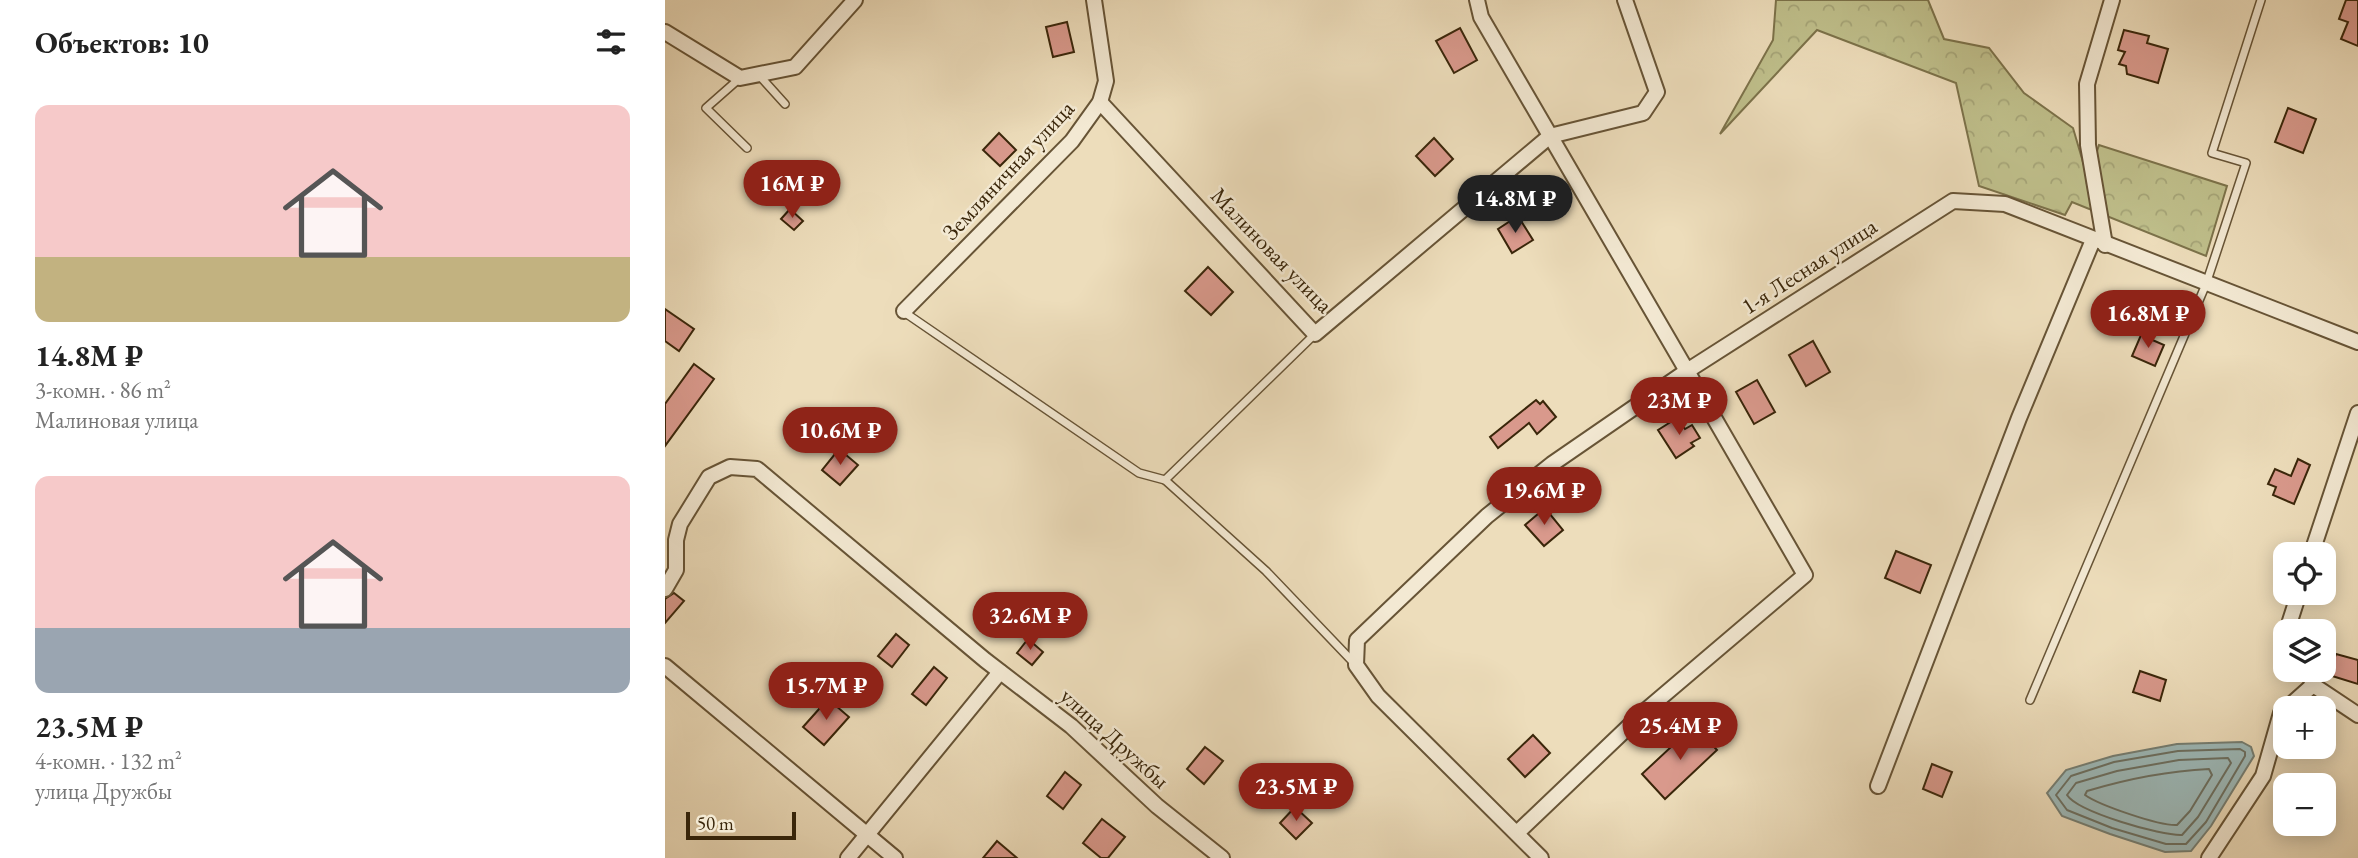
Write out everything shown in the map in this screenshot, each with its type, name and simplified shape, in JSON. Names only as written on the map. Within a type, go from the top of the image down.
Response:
[{"type":"street","points":[[665,32],[740,78],[795,66],[855,0]]},
{"type":"street","name":"Земляничная улица","points":[[904,311],[1072,141],[1100,102],[1106,81],[1094,0]]},
{"type":"street","points":[[1477,0],[1481,17],[1805,575],[1645,711],[1517,833]]},
{"type":"street","points":[[1550,135],[1643,113],[1657,92],[1625,0]]},
{"type":"street","points":[[1878,786],[2019,418],[2099,243],[2088,145],[2087,84],[2112,0]]},
{"type":"street","name":"Малиновая улица","points":[[1100,102],[1315,334],[1550,135]]},
{"type":"street","name":"1-я Лесная улица","points":[[1356,665],[1357,640],[1487,516],[1552,464],[1687,371],[1953,201],[2005,204],[2358,342]]},
{"type":"street","points":[[2315,542],[2358,413]]},
{"type":"street","name":"улица Дружбы","points":[[665,589],[676,570],[676,540],[680,524],[709,477],[730,467],[757,469],[1000,672],[1072,726],[1157,806],[1222,858]]},
{"type":"street","points":[[1356,665],[1378,696],[1541,858]]},
{"type":"street","points":[[665,666],[895,858]]},
{"type":"street","points":[[848,858],[1000,672]]},
{"type":"street","points":[[2316,682],[2358,715]]},
{"type":"street","points":[[2209,858],[2263,776],[2273,741]]},
{"type":"lane","points":[[2030,700],[2206,284],[2246,163],[2212,153],[2261,0]]},
{"type":"lane","points":[[758,74],[785,104]]},
{"type":"lane","points":[[740,78],[706,108],[747,148]]},
{"type":"lane","points":[[904,311],[1139,473],[1165,480],[1266,571],[1356,665]]},
{"type":"lane","points":[[1165,480],[1315,334]]},
{"type":"green space","points":[[1776,0],[1928,0],[1944,39],[1989,48],[2024,93],[2073,128],[2088,179],[2099,145],[2227,186],[2206,256],[2072,202],[2065,215],[1979,186],[1956,83],[1817,30],[1720,134],[1773,40]]},
{"type":"water","points":[[2242,742],[2251,747],[2254,756],[2211,826],[2191,851],[2165,852],[2062,816],[2047,793],[2066,770],[2113,756],[2177,744]]},
{"type":"building","points":[[2346,0],[2358,0],[2358,46],[2341,39],[2348,22],[2339,19]]},
{"type":"building","points":[[1067,22],[1074,52],[1053,57],[1046,27]]},
{"type":"building","points":[[1460,28],[1477,60],[1454,73],[1436,41]]},
{"type":"building","points":[[2124,30],[2149,36],[2147,43],[2168,49],[2158,83],[2127,74],[2126,66],[2119,64],[2125,52],[2118,50]]},
{"type":"building","points":[[2288,108],[2316,119],[2303,153],[2275,142]]},
{"type":"building","points":[[999,133],[1016,150],[1000,166],[983,150]]},
{"type":"building","points":[[1434,138],[1453,159],[1435,176],[1416,156]]},
{"type":"building","points":[[790,209],[803,221],[794,230],[781,219]]},
{"type":"building","points":[[1518,216],[1533,240],[1512,253],[1498,229]]},
{"type":"building","points":[[1208,267],[1233,292],[1211,315],[1185,291]]},
{"type":"building","points":[[665,309],[694,329],[679,351],[665,341]]},
{"type":"building","points":[[2141,335],[2164,345],[2155,366],[2132,356]]},
{"type":"building","points":[[1813,341],[1830,372],[1806,386],[1789,355]]},
{"type":"building","points":[[694,364],[714,379],[665,446],[665,404]]},
{"type":"building","points":[[1757,380],[1775,412],[1754,424],[1736,392]]},
{"type":"building","points":[[1536,400],[1540,404],[1543,401],[1556,417],[1537,434],[1529,423],[1498,448],[1490,437]]},
{"type":"building","points":[[1677,418],[1685,429],[1692,425],[1700,438],[1691,443],[1694,446],[1676,458],[1658,430]]},
{"type":"building","points":[[839,449],[858,465],[840,485],[822,470]]},
{"type":"building","points":[[2298,459],[2310,465],[2294,504],[2273,495],[2276,487],[2268,484],[2275,469],[2291,476]]},
{"type":"building","points":[[1545,508],[1563,530],[1544,546],[1525,525]]},
{"type":"building","points":[[1896,551],[1931,565],[1920,593],[1885,578]]},
{"type":"building","points":[[674,593],[684,601],[665,623],[665,599]]},
{"type":"building","points":[[896,634],[909,645],[892,667],[878,656]]},
{"type":"building","points":[[1028,639],[1043,652],[1032,665],[1017,653]]},
{"type":"building","points":[[2336,654],[2358,660],[2358,684],[2336,677]]},
{"type":"building","points":[[934,667],[947,678],[926,705],[912,694]]},
{"type":"building","points":[[2140,671],[2166,680],[2160,701],[2133,692]]},
{"type":"building","points":[[828,699],[849,717],[824,745],[803,727]]},
{"type":"building","points":[[1694,725],[1717,750],[1665,799],[1642,774],[1685,734],[1682,730]]},
{"type":"building","points":[[1533,735],[1550,753],[1525,777],[1508,759]]},
{"type":"building","points":[[1205,747],[1223,761],[1204,784],[1187,769]]},
{"type":"building","points":[[1932,764],[1952,772],[1942,797],[1923,789]]},
{"type":"building","points":[[1065,772],[1081,785],[1063,809],[1047,796]]},
{"type":"building","points":[[1295,807],[1312,823],[1296,839],[1280,823]]},
{"type":"building","points":[[1102,819],[1125,837],[1108,858],[1101,858],[1083,843]]},
{"type":"building","points":[[997,841],[1017,858],[983,858]]}]
